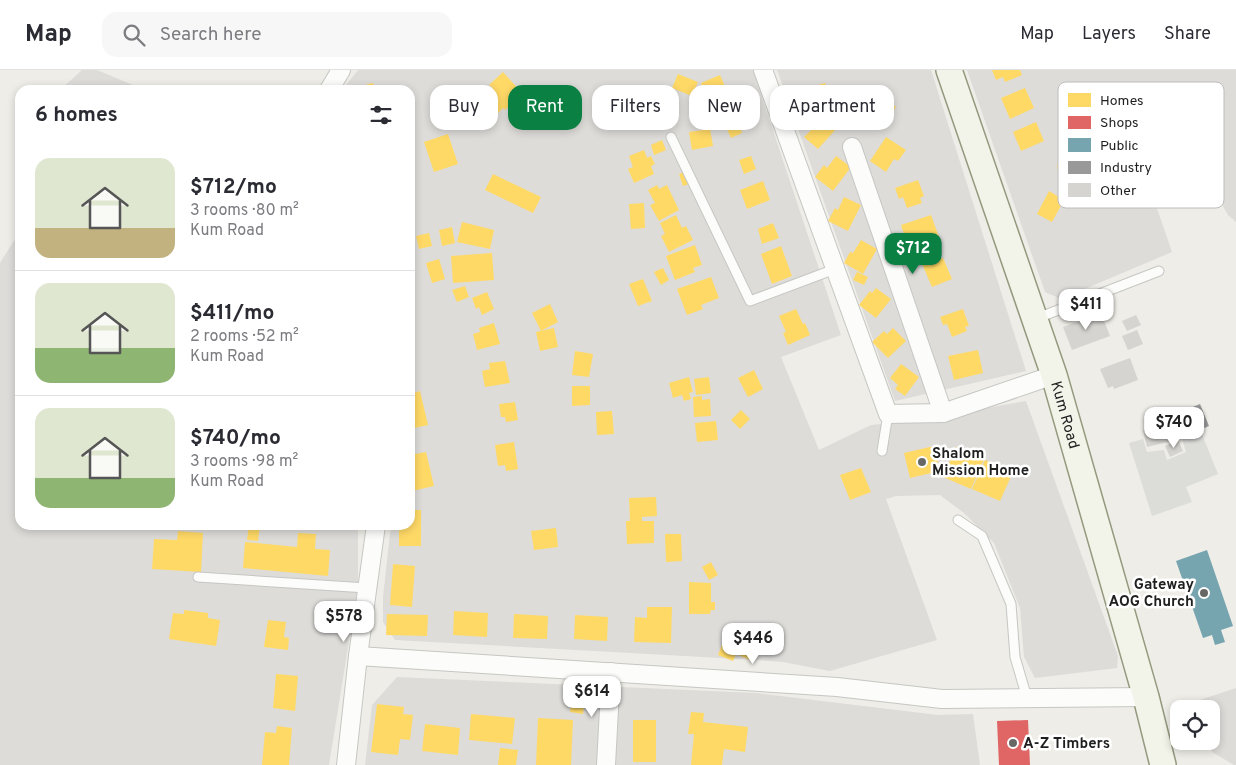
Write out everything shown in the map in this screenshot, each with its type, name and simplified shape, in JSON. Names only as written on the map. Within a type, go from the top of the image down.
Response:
[{"type":"street","points":[[332,85],[341,70]]},
{"type":"street","points":[[763,70],[888,414],[943,413],[1054,375]]},
{"type":"street","name":"Kum Road","points":[[949,70],[1054,375],[1146,697],[1163,765]]},
{"type":"street","points":[[852,147],[943,413]]},
{"type":"street","points":[[346,765],[358,656],[375,530]]},
{"type":"street","points":[[358,656],[837,687],[942,699],[1146,697]]},
{"type":"street","points":[[606,765],[611,672]]},
{"type":"lane","points":[[671,137],[750,301],[835,269]]},
{"type":"lane","points":[[1035,320],[1159,271]]},
{"type":"lane","points":[[882,451],[888,414]]},
{"type":"lane","points":[[958,520],[982,536],[1011,604],[1015,657],[1027,698]]},
{"type":"lane","points":[[198,577],[367,588]]},
{"type":"shaded area","points":[[82,70],[97,70],[133,85],[66,85]]},
{"type":"shaded area","points":[[358,70],[753,70],[758,85],[689,85],[689,130],[760,130],[760,91],[770,121],[770,130],[773,130],[841,335],[781,357],[819,450],[871,425],[920,420],[1026,401],[1118,656],[1117,668],[1035,678],[1024,657],[1020,608],[994,543],[964,513],[940,495],[896,496],[886,499],[937,640],[830,671],[783,662],[757,660],[395,640],[383,622],[383,597],[390,530],[415,530],[415,85],[346,85]]},
{"type":"shaded area","points":[[777,70],[931,70],[1026,371],[895,401],[798,130],[894,130],[894,85],[782,85]]},
{"type":"shaded area","points":[[967,70],[1236,70],[1236,222],[1228,215],[1224,208],[1224,82],[1058,82],[1058,208],[1157,208],[1172,252],[1061,299],[1045,292]]},
{"type":"shaded area","points":[[15,239],[15,530],[358,530],[358,585],[329,765],[0,765],[0,263]]},
{"type":"shaded area","points":[[1201,432],[1218,474],[1186,487],[1192,502],[1152,516],[1129,443],[1143,439],[1147,452],[1164,450],[1167,460],[1186,452],[1182,439]]},
{"type":"shaded area","points":[[397,677],[756,693],[938,715],[973,714],[980,765],[365,765],[372,705]]},
{"type":"shaded area","points":[[1236,688],[1236,765],[1211,750],[1220,750],[1220,700],[1200,700]]},
{"type":"building: Homes","points":[[992,70],[1020,70],[1022,75],[1005,82],[1003,77],[996,80]]},
{"type":"building: Homes","points":[[503,72],[515,85],[508,85],[508,107],[505,110],[503,108],[498,113],[498,85],[489,85]]},
{"type":"building: Homes","points":[[678,74],[698,82],[697,85],[689,85],[689,95],[679,91],[679,85],[673,85]]},
{"type":"building: Homes","points":[[720,75],[724,85],[702,85],[701,83]]},
{"type":"building: Homes","points":[[1025,88],[1034,108],[1010,119],[1001,98]]},
{"type":"building: Homes","points":[[1036,122],[1044,141],[1021,151],[1013,132]]},
{"type":"building: Homes","points":[[710,130],[713,146],[692,150],[689,132]]},
{"type":"building: Homes","points":[[727,130],[741,130],[742,133],[731,138]]},
{"type":"building: Homes","points":[[811,130],[835,130],[818,149],[804,137]]},
{"type":"building: Homes","points":[[448,134],[458,164],[434,172],[424,142]]},
{"type":"building: Homes","points":[[886,137],[906,150],[898,161],[894,159],[886,172],[870,161]]},
{"type":"building: Homes","points":[[662,140],[666,150],[654,155],[651,145]]},
{"type":"building: Homes","points":[[644,150],[647,158],[651,156],[655,164],[651,166],[654,174],[634,183],[628,169],[633,167],[629,156]]},
{"type":"building: Homes","points":[[751,156],[756,169],[744,174],[739,160]]},
{"type":"building: Homes","points":[[836,156],[851,167],[833,191],[815,177],[824,165],[827,168]]},
{"type":"building: Homes","points":[[687,171],[692,183],[683,186],[679,174]]},
{"type":"building: Homes","points":[[493,174],[541,197],[533,213],[485,190]]},
{"type":"building: Homes","points":[[918,180],[924,196],[920,198],[922,203],[907,208],[903,197],[899,199],[895,188]]},
{"type":"building: Homes","points":[[763,181],[770,200],[747,209],[740,190]]},
{"type":"building: Homes","points":[[657,185],[659,189],[667,185],[679,210],[659,221],[650,205],[655,203],[648,190]]},
{"type":"building: Homes","points":[[1049,191],[1058,196],[1058,208],[1060,208],[1052,222],[1037,214]]},
{"type":"building: Homes","points":[[844,197],[861,205],[848,231],[828,221],[835,208],[838,210]]},
{"type":"building: Homes","points":[[644,203],[645,228],[631,229],[629,204]]},
{"type":"building: Homes","points":[[676,215],[682,228],[686,226],[693,240],[669,252],[661,236],[665,234],[660,223]]},
{"type":"building: Homes","points":[[931,215],[940,240],[909,250],[901,225]]},
{"type":"building: Homes","points":[[462,222],[494,230],[490,249],[457,242]]},
{"type":"building: Homes","points":[[773,223],[779,238],[762,244],[758,229]]},
{"type":"building: Homes","points":[[452,227],[455,243],[442,246],[439,230]]},
{"type":"building: Homes","points":[[429,233],[432,246],[419,249],[416,236]]},
{"type":"building: Homes","points":[[861,240],[877,249],[863,274],[844,263],[850,252],[853,253]]},
{"type":"building: Homes","points":[[695,245],[702,265],[693,268],[695,272],[675,280],[666,256]]},
{"type":"building: Homes","points":[[781,246],[792,276],[772,284],[761,254]]},
{"type":"building: Homes","points":[[492,253],[494,280],[453,283],[451,256]]},
{"type":"building: Homes","points":[[943,258],[952,279],[932,287],[922,264]]},
{"type":"building: Homes","points":[[439,259],[445,279],[432,283],[426,263]]},
{"type":"building: Homes","points":[[663,268],[669,280],[661,285],[654,272]]},
{"type":"building: Homes","points":[[857,272],[868,277],[864,285],[853,280]]},
{"type":"building: Homes","points":[[711,277],[719,298],[701,305],[703,309],[687,315],[677,289]]},
{"type":"building: Homes","points":[[643,279],[652,301],[638,306],[629,284]]},
{"type":"building: Homes","points":[[465,286],[469,297],[457,302],[452,290]]},
{"type":"building: Homes","points":[[876,288],[891,299],[876,318],[859,305],[870,291],[872,293]]},
{"type":"building: Homes","points":[[487,292],[494,309],[482,315],[479,307],[476,309],[472,298]]},
{"type":"building: Homes","points":[[550,304],[558,322],[541,331],[532,313]]},
{"type":"building: Homes","points":[[796,309],[810,335],[788,345],[783,333],[786,332],[779,316]]},
{"type":"building: Homes","points":[[963,309],[969,326],[965,327],[967,331],[952,337],[947,324],[943,325],[940,317]]},
{"type":"building: Homes","points":[[494,323],[500,344],[477,350],[473,334],[480,332],[479,328]]},
{"type":"building: Homes","points":[[554,328],[558,347],[540,351],[536,332]]},
{"type":"building: Homes","points":[[893,328],[906,341],[888,358],[872,342],[884,331],[887,334]]},
{"type":"building: Homes","points":[[978,350],[983,373],[954,380],[948,356]]},
{"type":"building: Homes","points":[[575,351],[593,354],[589,377],[572,375]]},
{"type":"building: Homes","points":[[505,361],[510,383],[485,387],[482,371],[490,369],[489,363]]},
{"type":"building: Homes","points":[[901,364],[919,377],[905,396],[895,389],[898,385],[890,378]]},
{"type":"building: Homes","points":[[754,370],[763,389],[748,397],[738,378]]},
{"type":"building: Homes","points":[[689,377],[693,392],[689,393],[691,399],[684,401],[682,395],[673,398],[669,383]]},
{"type":"building: Homes","points":[[709,377],[711,393],[696,395],[694,379]]},
{"type":"building: Homes","points":[[572,386],[590,386],[590,405],[572,406]]},
{"type":"building: Homes","points":[[420,391],[428,425],[415,428],[415,392]]},
{"type":"building: Homes","points":[[702,396],[702,400],[710,399],[711,416],[694,417],[693,397]]},
{"type":"building: Homes","points":[[515,402],[518,420],[506,422],[505,417],[501,417],[499,404]]},
{"type":"building: Homes","points":[[741,410],[750,419],[740,429],[731,420]]},
{"type":"building: Homes","points":[[612,411],[614,434],[597,435],[596,412]]},
{"type":"building: Homes","points":[[716,421],[718,440],[697,442],[695,423]]},
{"type":"building: Homes","points":[[514,442],[518,469],[506,471],[505,465],[498,466],[495,445]]},
{"type":"building: Homes","name":"Shalom Mission Home","points":[[934,446],[940,471],[910,478],[904,453]]},
{"type":"building: Homes","points":[[956,447],[984,459],[971,489],[943,477]]},
{"type":"building: Homes","points":[[426,452],[434,486],[415,490],[415,454]]},
{"type":"building: Homes","points":[[985,460],[1013,472],[1000,501],[972,489]]},
{"type":"building: Homes","points":[[861,468],[871,492],[850,500],[840,475]]},
{"type":"building: Homes","points":[[656,497],[657,516],[642,517],[642,521],[654,521],[654,543],[627,544],[626,521],[630,521],[629,498]]},
{"type":"building: Homes","points":[[415,510],[421,510],[421,546],[399,546],[399,530],[415,530]]},
{"type":"building: Homes","points":[[556,528],[558,547],[534,550],[531,531]]},
{"type":"building: Homes","points":[[248,530],[259,530],[258,541],[247,540]]},
{"type":"building: Homes","points":[[178,531],[203,533],[201,572],[152,569],[154,539],[177,540]]},
{"type":"building: Homes","points":[[298,533],[316,534],[315,549],[330,550],[328,576],[243,568],[245,542],[297,547]]},
{"type":"building: Homes","points":[[665,534],[681,534],[682,561],[666,562]]},
{"type":"building: Homes","points":[[711,562],[718,575],[709,580],[702,567]]},
{"type":"building: Homes","points":[[393,564],[415,566],[412,607],[390,605]]},
{"type":"building: Homes","points":[[689,582],[711,583],[711,602],[715,602],[715,610],[711,610],[710,614],[689,614]]},
{"type":"building: Homes","points":[[647,607],[672,607],[671,643],[634,642],[635,617],[647,618]]},
{"type":"building: Homes","points":[[184,610],[208,613],[208,618],[220,620],[216,646],[169,639],[173,613],[184,614]]},
{"type":"building: Homes","points":[[454,611],[488,613],[487,637],[453,635]]},
{"type":"building: Homes","points":[[387,614],[428,615],[427,636],[386,635]]},
{"type":"building: Homes","points":[[514,614],[548,616],[547,639],[513,638]]},
{"type":"building: Homes","points":[[575,615],[608,617],[607,641],[574,639]]},
{"type":"building: Homes","points":[[268,620],[286,622],[284,637],[289,638],[288,650],[264,647]]},
{"type":"building: Homes","points":[[725,637],[754,649],[750,660],[736,654],[733,661],[718,655]]},
{"type":"building: Homes","points":[[276,674],[298,676],[295,711],[273,708]]},
{"type":"building: Homes","points":[[572,696],[585,697],[583,714],[570,712]]},
{"type":"building: Homes","points":[[377,704],[404,707],[403,714],[413,715],[410,740],[400,739],[398,755],[371,752]]},
{"type":"building: Homes","points":[[691,712],[704,713],[703,722],[748,727],[745,752],[724,749],[722,765],[691,765],[694,734],[688,734]]},
{"type":"building: Homes","points":[[471,714],[515,718],[512,744],[469,740]]},
{"type":"building: Homes","points":[[538,718],[573,720],[571,765],[536,765]]},
{"type":"building: Homes","points":[[633,720],[656,720],[656,762],[633,762]]},
{"type":"building: Homes","points":[[425,724],[460,728],[458,755],[422,751]]},
{"type":"building: Homes","points":[[277,726],[292,728],[289,765],[262,765],[265,732],[276,733]]},
{"type":"building: Homes","points":[[500,748],[518,750],[516,765],[498,765]]},
{"type":"building: Shops","name":"A-Z Timbers","points":[[1028,720],[1030,765],[999,765],[997,721]]},
{"type":"building: Public","name":"Gateway AOG Church","points":[[1207,550],[1233,626],[1221,630],[1225,642],[1215,645],[1212,635],[1203,638],[1176,561]]},
{"type":"building: Industry","points":[[1200,404],[1209,426],[1185,436],[1176,414]]},
{"type":"building: Other","points":[[1101,313],[1110,336],[1072,350],[1063,327]]},
{"type":"building: Other","points":[[1136,315],[1141,325],[1127,331],[1122,321]]},
{"type":"building: Other","points":[[1137,330],[1143,344],[1128,350],[1122,336]]},
{"type":"building: Other","points":[[1130,358],[1138,380],[1114,389],[1113,386],[1108,388],[1100,369]]},
{"type":"building: Other","points":[[1171,423],[1176,440],[1147,447],[1143,430]]},
{"type":"building: Other","points":[[1178,440],[1183,451],[1170,457],[1165,446]]},
{"type":"place","name":"Shalom Mission Home","points":[[922,462]]},
{"type":"place","name":"Gateway AOG Church","points":[[1204,593]]},
{"type":"place","name":"A-Z Timbers","points":[[1013,743]]}]
